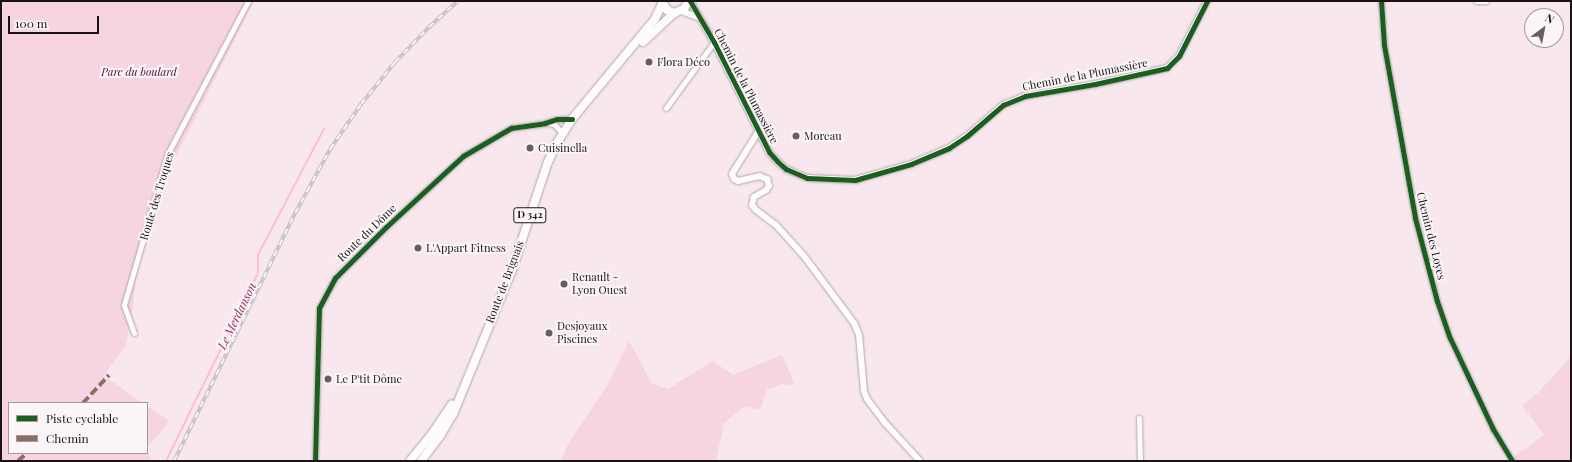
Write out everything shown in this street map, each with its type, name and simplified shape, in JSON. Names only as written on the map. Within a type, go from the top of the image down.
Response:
[{"type":"main road","name":"Route de Brignais","points":[[624,59],[677,12],[686,6],[689,1]]},
{"type":"main road","name":"Route de Brignais","points":[[421,461],[444,429],[454,412],[512,270],[548,162],[572,119],[624,59],[655,19],[662,2]]},
{"type":"main road","points":[[662,2],[667,10],[677,12]]},
{"type":"main road","name":"Route de Brignais","points":[[410,461],[434,431],[463,387]]},
{"type":"street","name":"Route des Troques","points":[[134,333],[124,305],[168,153],[248,1]]},
{"type":"street","name":"Chemin de la Plumassière","points":[[689,1],[714,42],[769,152],[786,169],[807,178],[855,180],[875,176],[911,164],[949,148],[966,136],[1003,105],[1025,96],[1101,83],[1166,68],[1179,56],[1207,1]]},
{"type":"street","name":"Chemin des Loyes","points":[[1381,1],[1384,45],[1413,211],[1437,301],[1450,338],[1493,429],[1512,461]]},
{"type":"street","points":[[1477,1],[1486,1]]},
{"type":"street","points":[[677,12],[700,18]]},
{"type":"street","points":[[666,108],[714,42]]},
{"type":"street","name":"Route du Dôme","points":[[315,461],[319,308],[335,278],[386,227],[463,156],[511,128],[545,123],[557,119],[572,119]]},
{"type":"street","points":[[545,123],[554,124],[563,134]]},
{"type":"street","points":[[758,132],[732,174],[734,179],[738,181],[759,176],[767,179],[769,186],[766,190],[754,197],[752,205],[756,210],[776,225],[804,256],[854,323],[859,335],[864,391],[867,399],[886,424],[920,461]]},
{"type":"street","points":[[1139,418],[1140,461]]},
{"type":"green space","name":"Parc du boulard","points":[[1,1],[254,1],[155,198],[142,231],[132,314],[126,345],[104,376],[142,402],[8,402],[8,454],[148,454],[153,461],[1,461]]},
{"type":"green space","points":[[629,341],[652,384],[668,389],[713,361],[733,375],[782,355],[795,385],[782,384],[767,390],[760,409],[744,407],[724,423],[716,461],[561,461],[568,444],[607,386]]},
{"type":"green space","points":[[1571,356],[1571,461],[1515,461],[1513,457],[1544,435],[1522,405],[1539,392]]},
{"type":"green space","points":[[148,407],[168,420],[167,425],[148,446]]},
{"type":"waterway","name":"Le Merdanson","points":[[166,461],[258,273],[258,255],[324,129]]},
{"type":"railway","points":[[174,461],[295,213],[330,149],[361,104],[395,62],[429,27],[458,1]]},
{"type":"marked path","points":[[84,402],[109,375]]},
{"type":"marked path","points":[[18,461],[26,454]]},
{"type":"cycle path","points":[[690,1],[714,42],[769,152],[777,161],[786,169],[807,178],[855,180],[911,164],[949,148],[967,136],[1003,105],[1025,96],[1095,84],[1167,68],[1179,56],[1207,1]]},
{"type":"cycle path","points":[[1381,1],[1384,45],[1415,218],[1437,301],[1450,338],[1493,429],[1512,461]]},
{"type":"cycle path","points":[[315,461],[319,308],[335,278],[386,227],[463,156],[511,128],[545,123],[557,119],[572,119]]},
{"type":"place","name":"Flora Déco","points":[[649,62]]},
{"type":"place","name":"Moreau","points":[[796,136]]},
{"type":"place","name":"Cuisinella","points":[[530,148]]},
{"type":"place","name":"L'Appart Fitness","points":[[418,248]]},
{"type":"place","name":"Renault - Lyon Ouest","points":[[564,284]]},
{"type":"place","name":"Desjoyaux Piscines","points":[[549,333]]},
{"type":"place","name":"Le P'tit Dôme","points":[[328,379]]}]
